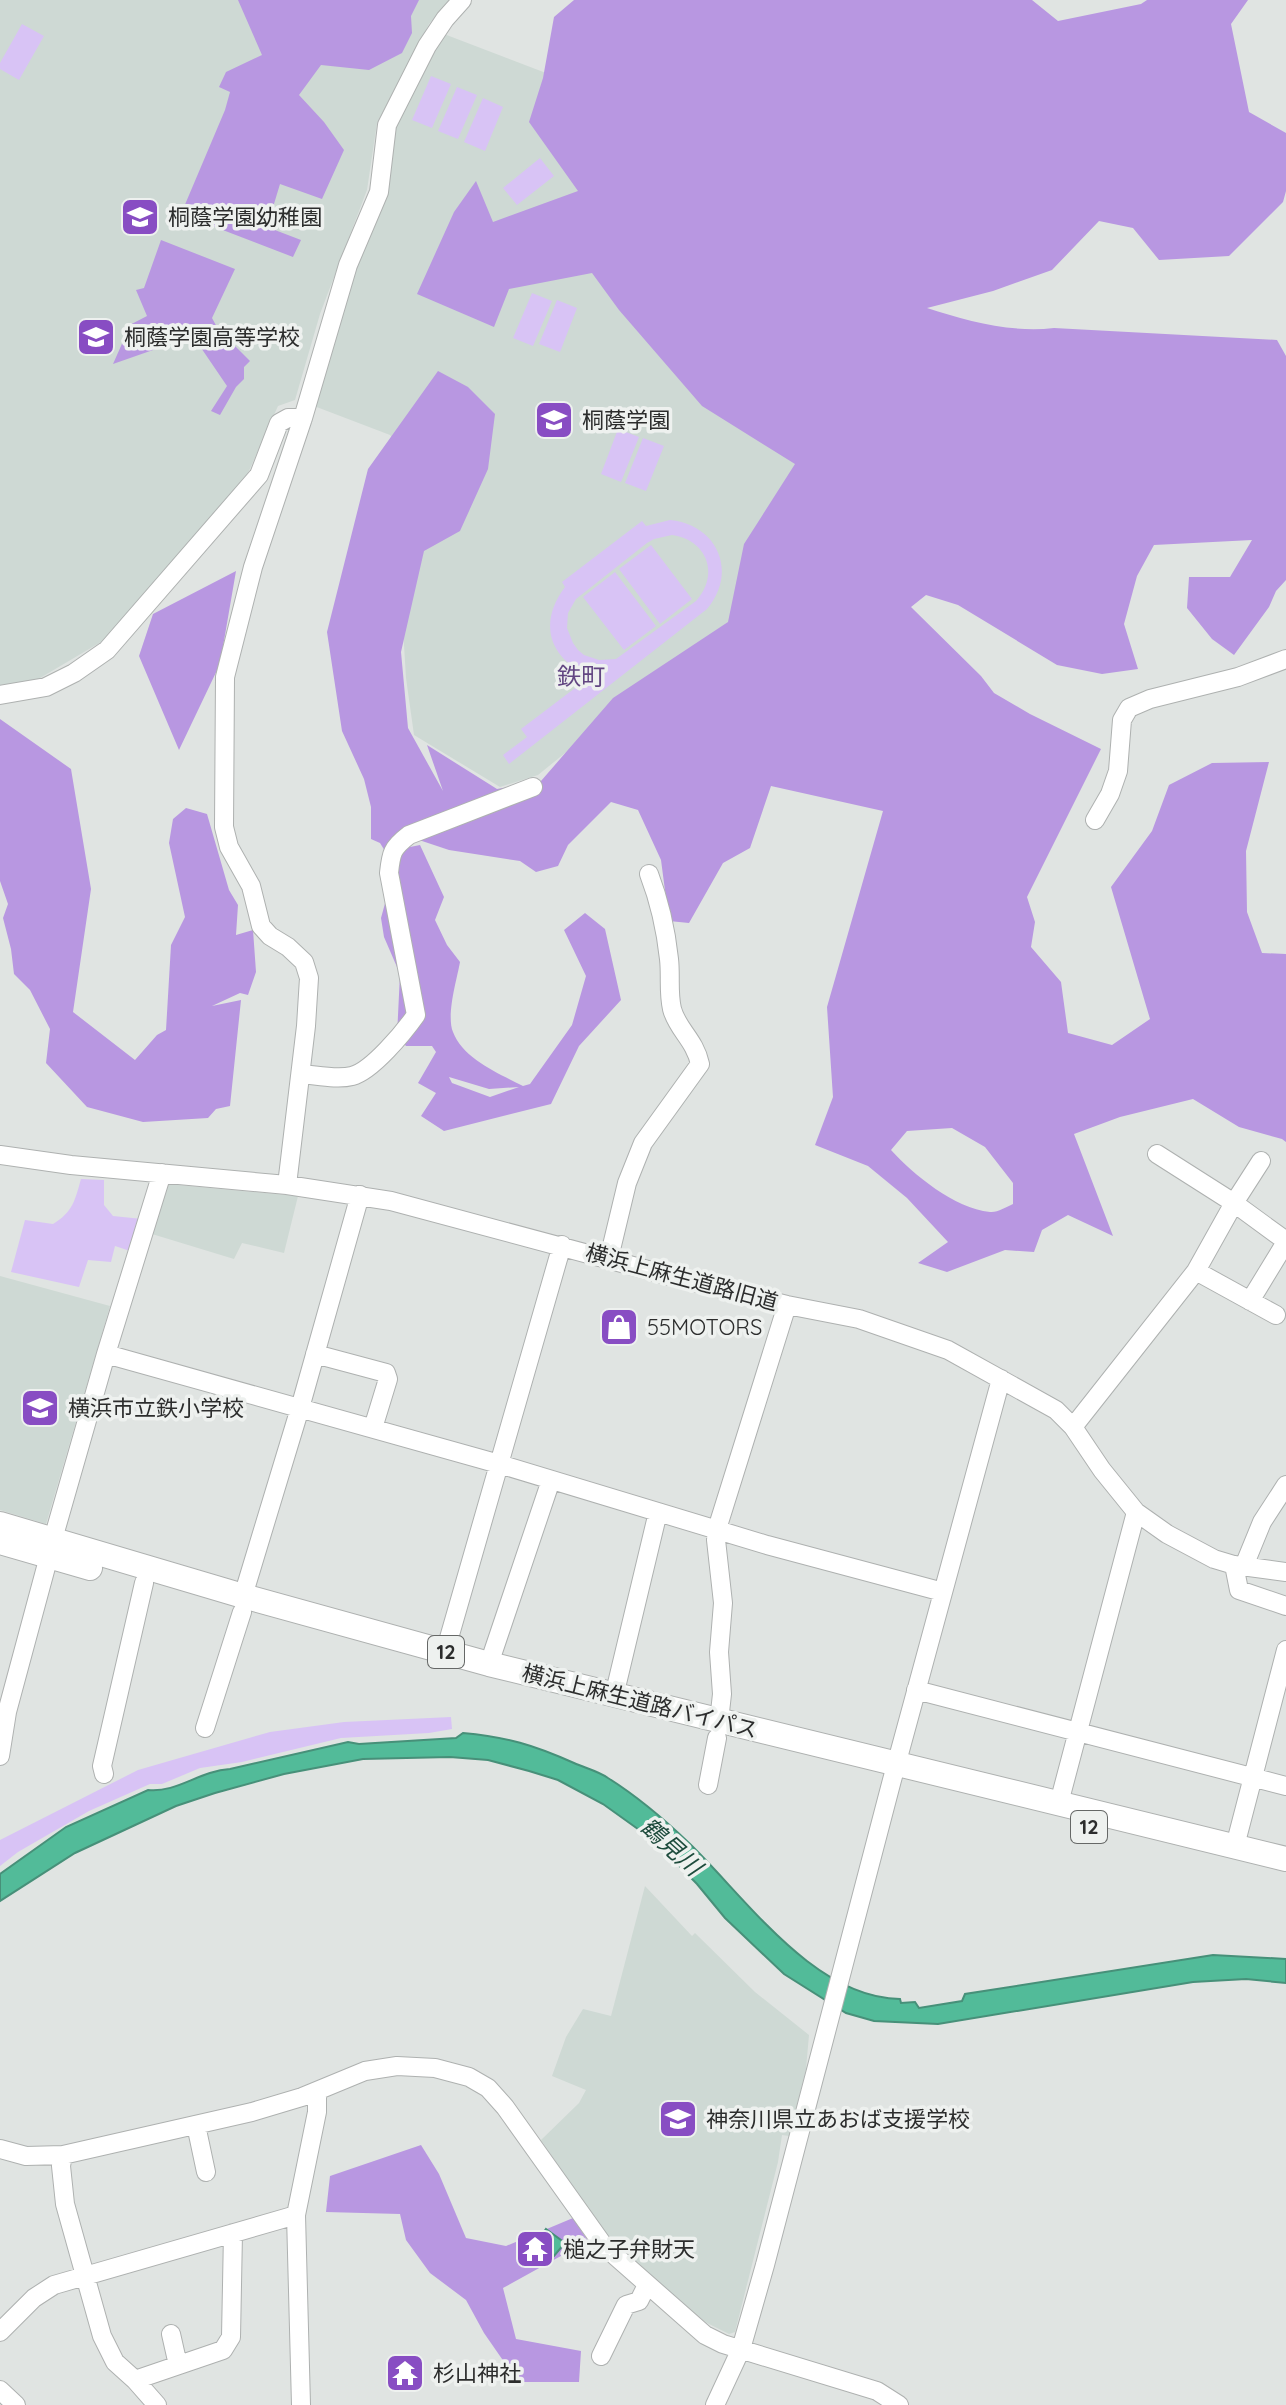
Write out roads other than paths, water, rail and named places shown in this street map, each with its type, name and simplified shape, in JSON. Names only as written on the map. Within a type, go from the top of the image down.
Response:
[{"type":"main road","name":"横浜上麻生道路バイパス","points":[[0,1524],[51,1548],[144,1583],[445,1652],[614,1696],[718,1729]]},
{"type":"main road","name":"横浜上麻生道路バイパス","points":[[0,1542],[51,1548],[500,1682],[718,1729],[1286,1874]]},
{"type":"main road","name":"横浜上麻生道路バイパス","points":[[894,1772],[1059,1803],[1286,1859]]},
{"type":"street","points":[[287,1185],[309,978],[304,962],[261,926],[251,886],[229,847],[224,827],[225,677],[253,567],[303,418],[348,265],[379,192],[387,125],[427,46],[462,0]]},
{"type":"street","points":[[0,695],[46,687],[74,673],[107,650],[259,475],[279,423],[288,418],[303,418]]},
{"type":"street","points":[[1095,820],[1110,794],[1118,771],[1122,720],[1129,708],[1150,699],[1238,677],[1286,659]]},
{"type":"street","points":[[301,1074],[349,1078],[361,1073],[400,1036],[416,1015],[389,873],[391,853],[399,843],[409,835],[533,787]]},
{"type":"street","points":[[609,1258],[627,1183],[643,1143],[700,1064],[697,1049],[673,1014],[668,992],[669,961],[649,874]]},
{"type":"street","points":[[1157,1154],[1234,1203],[1286,1242],[1250,1301]]},
{"type":"street","name":"横浜上麻生道路旧道","points":[[0,1155],[360,1195],[412,1205],[787,1305],[859,1319],[948,1350],[1043,1401],[1073,1427],[1136,1512],[1192,1549],[1239,1566],[1286,1572]]},
{"type":"street","points":[[1073,1427],[1196,1271],[1261,1161]]},
{"type":"street","points":[[0,1756],[3,1712],[106,1354],[162,1173]]},
{"type":"street","points":[[205,1728],[360,1195]]},
{"type":"street","points":[[445,1652],[562,1245]]},
{"type":"street","points":[[1196,1271],[1276,1315]]},
{"type":"street","points":[[708,1785],[722,1694],[719,1652],[723,1603],[717,1529],[787,1305]]},
{"type":"street","points":[[106,1354],[943,1592]]},
{"type":"street","points":[[315,1354],[386,1373],[388,1379],[373,1428]]},
{"type":"street","points":[[715,2405],[741,2349],[1001,1379]]},
{"type":"street","points":[[489,1664],[551,1480]]},
{"type":"street","points":[[1286,1485],[1239,1566],[1239,1590],[1286,1606]]},
{"type":"street","points":[[614,1696],[658,1512]]},
{"type":"street","points":[[1059,1803],[1136,1512]]},
{"type":"street","points":[[104,1774],[102,1766],[144,1583]]},
{"type":"street","points":[[1235,1846],[1286,1650]]},
{"type":"street","points":[[916,1690],[1286,1786]]},
{"type":"street","points":[[0,2149],[26,2156],[63,2155],[252,2112],[317,2092],[365,2071],[397,2066],[435,2068],[469,2077],[488,2088],[505,2107],[604,2246],[705,2335],[723,2344],[877,2391],[898,2405]]},
{"type":"street","points":[[301,2405],[296,2215],[317,2112],[317,2092]]},
{"type":"street","points":[[196,2125],[206,2172]]},
{"type":"street","points":[[63,2155],[61,2166],[65,2204],[102,2336],[115,2362],[157,2405]]},
{"type":"street","points":[[0,2332],[34,2298],[54,2285],[296,2215]]},
{"type":"street","points":[[135,2380],[223,2350],[231,2337],[233,2233]]},
{"type":"street","points":[[601,2356],[626,2305],[639,2301],[647,2285]]},
{"type":"street","points":[[171,2334],[178,2365]]},
{"type":"street","points":[[0,2390],[16,2405]]},
{"type":"water","name":"鶴見川","points":[[463,1733],[533,1747],[608,1778],[680,1835],[758,1916],[810,1964],[839,1982],[869,1994],[900,1999],[901,2003],[915,2002],[919,2008],[962,2001],[965,1994],[1213,1955],[1286,1959],[1286,1983],[1246,1979],[1193,1982],[938,2024],[874,2021],[846,2013],[784,1974],[725,1918],[656,1842],[603,1804],[558,1780],[529,1771],[488,1760],[450,1757],[363,1759],[284,1774],[215,1793],[176,1806],[75,1853],[0,1901],[0,1874],[66,1827],[148,1790],[169,1788],[219,1771],[348,1742],[359,1744],[456,1738]]},
{"type":"water","points":[[546,2229],[565,2243],[554,2256],[546,2255],[539,2239]]},
{"type":"place","name":"桐蔭学園幼稚園","points":[[140,217]]},
{"type":"place","name":"桐蔭学園高等学校","points":[[96,337]]},
{"type":"place","name":"桐蔭学園","points":[[554,420]]},
{"type":"place","name":"55MOTORS","points":[[619,1327]]},
{"type":"place","name":"横浜市立鉄小学校","points":[[40,1408]]},
{"type":"place","name":"神奈川県立あおば支援学校","points":[[678,2119]]},
{"type":"place","name":"槌之子弁財天","points":[[535,2249]]},
{"type":"place","name":"杉山神社","points":[[405,2373]]},
{"type":"district","name":"鉄町","points":[[581,677]]}]
